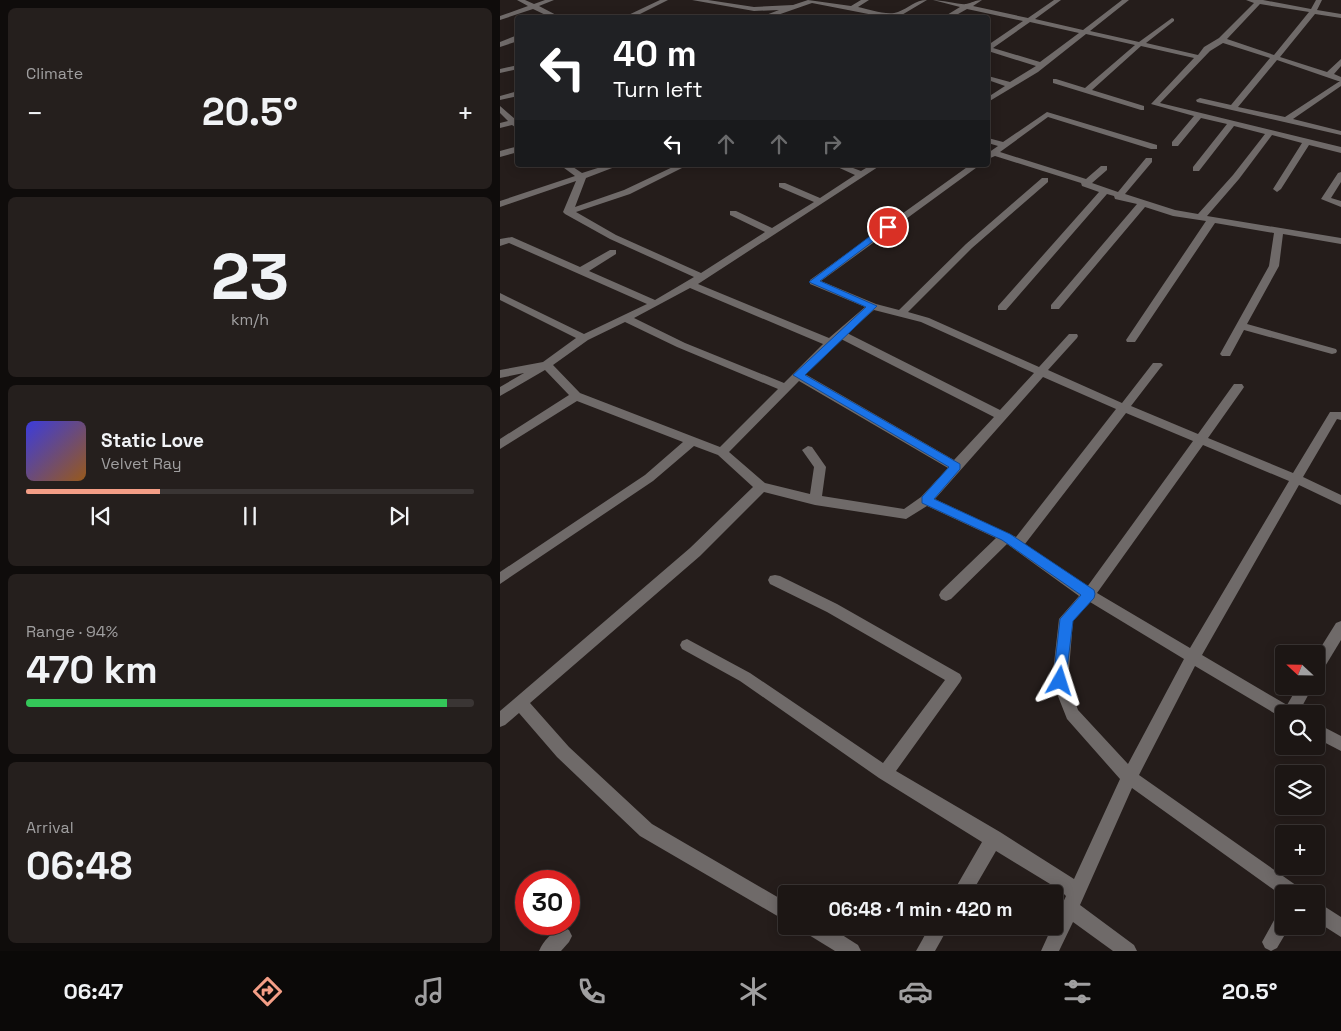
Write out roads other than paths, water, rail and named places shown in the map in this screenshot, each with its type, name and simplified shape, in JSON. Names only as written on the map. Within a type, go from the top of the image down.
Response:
[{"type":"street","points":[[520,0],[553,15]]},
{"type":"street","points":[[500,18],[550,0]]},
{"type":"street","points":[[632,15],[666,0]]},
{"type":"street","points":[[695,0],[754,9],[797,7]]},
{"type":"street","points":[[771,15],[812,0],[883,15]]},
{"type":"street","points":[[852,8],[866,0]]},
{"type":"street","points":[[892,15],[924,0]]},
{"type":"street","points":[[936,0],[1087,31],[1199,57]]},
{"type":"street","points":[[950,15],[979,0]]},
{"type":"street","points":[[990,47],[1058,0]]},
{"type":"street","points":[[990,99],[1042,65],[1126,0]]},
{"type":"street","points":[[1248,0],[1341,16]]},
{"type":"street","points":[[1232,108],[1273,57],[1313,12],[1319,0]]},
{"type":"street","points":[[1260,1],[1222,40],[1199,57],[1155,104],[1341,150]]},
{"type":"street","points":[[1086,90],[1140,44],[1172,20]]},
{"type":"street","points":[[500,45],[515,39]]},
{"type":"street","points":[[1222,40],[1341,78]]},
{"type":"street","points":[[990,49],[1042,65]]},
{"type":"street","points":[[1329,75],[1341,61]]},
{"type":"street","points":[[500,71],[515,68]]},
{"type":"street","points":[[990,79],[1011,85]]},
{"type":"street","points":[[1056,81],[1141,108]]},
{"type":"street","points":[[1286,120],[1341,84]]},
{"type":"street","points":[[500,98],[515,94]]},
{"type":"street","points":[[1200,100],[1340,132]]},
{"type":"street","points":[[500,108],[515,123]]},
{"type":"street","points":[[990,155],[1047,114],[1154,147]]},
{"type":"street","points":[[1175,144],[1200,115]]},
{"type":"street","points":[[1196,169],[1232,123]]},
{"type":"street","points":[[500,126],[515,124]]},
{"type":"street","points":[[1200,218],[1236,177],[1270,132]]},
{"type":"street","points":[[990,141],[1004,145]]},
{"type":"street","points":[[1277,189],[1307,142]]},
{"type":"street","points":[[500,154],[515,150]]},
{"type":"street","points":[[990,155],[1088,182]]},
{"type":"street","points":[[1118,196],[1149,160]]},
{"type":"street","points":[[567,167],[582,177]]},
{"type":"street","points":[[568,212],[585,167]]},
{"type":"street","points":[[500,204],[610,167]]},
{"type":"street","points":[[568,212],[627,192],[680,167]]},
{"type":"street","points":[[842,167],[862,175]]},
{"type":"street","points":[[500,392],[546,365],[584,338],[655,304],[702,277],[874,167]]},
{"type":"street","points":[[973,167],[814,282],[872,306],[903,312],[925,320],[1123,408],[1296,479],[1341,500]]},
{"type":"street","points":[[1104,168],[1085,184],[1104,192],[1173,213],[1341,241]]},
{"type":"street","points":[[1341,175],[1326,199],[1341,204]]},
{"type":"street","points":[[903,312],[969,246],[1045,180]]},
{"type":"street","points":[[782,185],[820,201]]},
{"type":"street","points":[[1002,308],[1104,192]]},
{"type":"street","points":[[1056,307],[1142,204]]},
{"type":"street","points":[[568,212],[613,236],[702,277]]},
{"type":"street","points":[[733,213],[772,232]]},
{"type":"street","points":[[1130,340],[1212,220]]},
{"type":"street","points":[[1226,354],[1274,266],[1280,231]]},
{"type":"street","points":[[500,242],[509,238],[655,304]]},
{"type":"street","points":[[581,271],[613,252]]},
{"type":"street","points":[[690,284],[830,343]]},
{"type":"street","points":[[500,296],[584,338]]},
{"type":"street","points":[[722,452],[830,343],[872,306]]},
{"type":"street","points":[[625,318],[681,345],[786,388]]},
{"type":"street","points":[[1241,326],[1332,351]]},
{"type":"street","points":[[840,334],[1002,416]]},
{"type":"street","points":[[546,365],[576,396],[722,452],[761,487],[815,500],[906,514],[926,500],[1073,336]]},
{"type":"street","points":[[500,374],[546,365]]},
{"type":"street","points":[[946,595],[1012,541],[1157,365]]},
{"type":"street","points":[[798,375],[956,467]]},
{"type":"street","points":[[1238,387],[1089,594],[1066,619],[1060,681],[1072,714],[1129,777],[1281,885]]},
{"type":"street","points":[[500,445],[576,396]]},
{"type":"street","points":[[1050,951],[1129,777],[1192,658],[1334,415],[1341,416]]},
{"type":"street","points":[[500,579],[649,478],[692,441]]},
{"type":"street","points":[[808,450],[820,467],[815,500]]},
{"type":"street","points":[[500,720],[695,552],[761,487]]},
{"type":"street","points":[[926,500],[1012,541],[1089,594],[1192,658],[1275,706]]},
{"type":"street","points":[[775,580],[832,608],[955,678],[885,773]]},
{"type":"street","points":[[1325,654],[1341,627]]},
{"type":"street","points":[[687,645],[745,678],[885,773],[994,838],[1066,884],[1073,901],[1128,951]]},
{"type":"street","points":[[520,703],[563,752],[646,830],[778,907]]},
{"type":"street","points":[[1325,735],[1341,744]]},
{"type":"street","points":[[966,885],[994,838]]},
{"type":"street","points":[[1325,916],[1341,928]]},
{"type":"street","points":[[825,935],[852,951]]},
{"type":"street","points":[[925,951],[935,935]]},
{"type":"street","points":[[1271,942],[1275,935]]},
{"type":"street","points":[[548,951],[563,936]]}]
